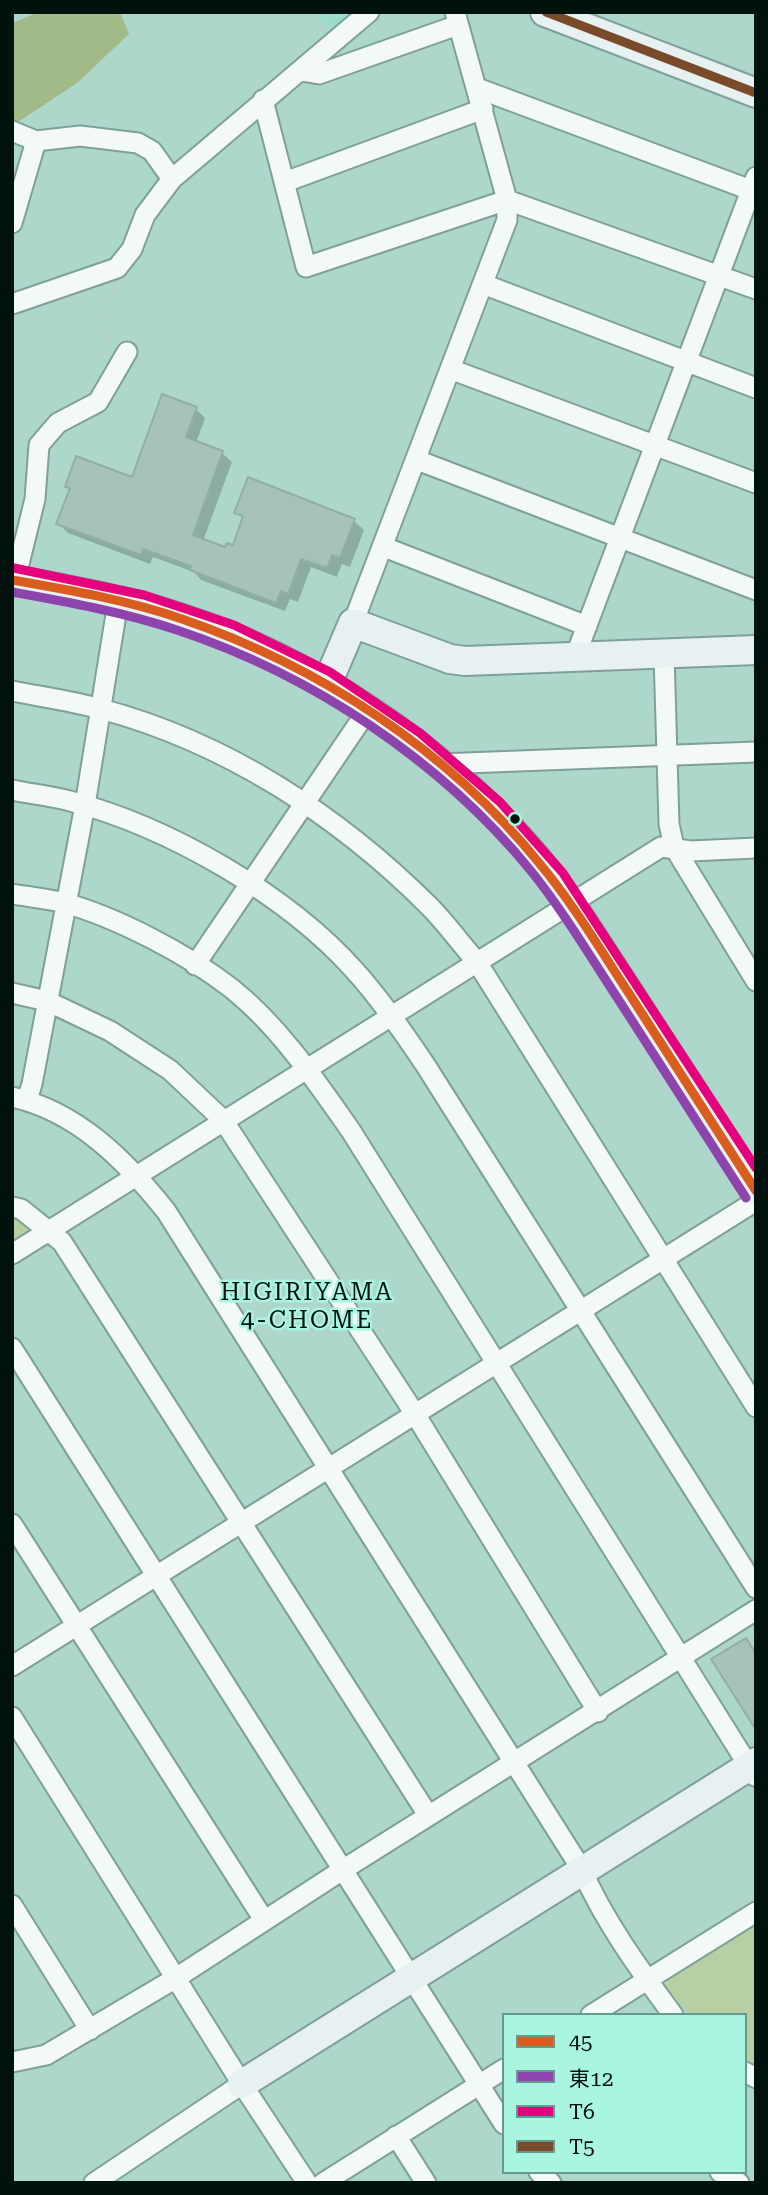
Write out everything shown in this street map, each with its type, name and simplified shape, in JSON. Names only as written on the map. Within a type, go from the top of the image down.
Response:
[{"type":"street","points":[[12,304],[117,268],[132,249],[145,215],[172,179],[369,12]]},
{"type":"street","points":[[545,12],[756,93]]},
{"type":"street","points":[[301,71],[319,74],[457,19],[507,200],[507,220],[384,547],[327,684]]},
{"type":"street","points":[[477,88],[754,187],[575,657]]},
{"type":"street","points":[[263,100],[306,267],[507,200],[756,289]]},
{"type":"street","points":[[285,183],[483,109]]},
{"type":"street","points":[[12,131],[36,141],[80,136],[138,143],[152,151],[172,179]]},
{"type":"street","points":[[12,223],[36,141]]},
{"type":"street","points":[[483,284],[756,388]]},
{"type":"street","points":[[127,352],[98,402],[58,423],[39,445],[35,499],[13,580],[183,619],[327,684],[439,764],[485,803],[528,849],[569,904],[756,1191]]},
{"type":"street","points":[[450,369],[655,443],[756,483]]},
{"type":"street","points":[[417,460],[756,590]]},
{"type":"street","points":[[384,547],[587,626]]},
{"type":"street","points":[[118,602],[85,805],[32,1084],[19,1099],[100,1141],[137,1175],[166,1210],[582,1870],[590,1890],[646,1979],[672,2013]]},
{"type":"street","points":[[353,623],[450,659],[756,650]]},
{"type":"street","points":[[664,654],[669,824],[674,847],[756,981]]},
{"type":"street","points":[[12,691],[101,709],[177,735],[258,773],[362,845],[410,889],[477,962],[756,1408]]},
{"type":"street","points":[[195,965],[366,711]]},
{"type":"street","points":[[439,764],[756,752]]},
{"type":"street","points":[[12,790],[85,805],[200,853],[251,883],[305,923],[354,970],[392,1015],[756,1588]]},
{"type":"street","points":[[12,1254],[661,847],[691,851],[756,848]]},
{"type":"street","points":[[12,894],[65,904],[133,930],[195,965],[232,989],[307,1068],[351,1130],[496,1365],[754,1768],[582,1870],[409,1978],[242,2084],[94,2183]]},
{"type":"street","points":[[12,993],[47,1001],[110,1031],[170,1070],[223,1121],[415,1414],[598,1712]]},
{"type":"street","points":[[12,1667],[756,1201]]},
{"type":"street","points":[[12,1207],[21,1209],[62,1242],[428,1815]]},
{"type":"street","points":[[12,1348],[344,1869],[409,1978],[480,2083],[502,2121]]},
{"type":"street","points":[[12,1524],[264,1920]]},
{"type":"street","points":[[12,2062],[46,2055],[176,1978],[428,1815],[598,1712],[756,1610]]},
{"type":"street","points":[[12,1717],[307,2183]]},
{"type":"street","points":[[12,1905],[90,2030]]},
{"type":"street","points":[[595,2013],[756,1912]]},
{"type":"street","points":[[323,2183],[502,2070]]},
{"type":"street","points":[[396,2136],[426,2183]]},
{"type":"street","points":[[723,2174],[739,2183]]},
{"type":"path","points":[[117,268],[121,276],[105,313],[110,345],[127,352]]},
{"type":"shaded area","points":[[39,12],[120,12],[129,34],[77,83],[12,126],[12,23]]},
{"type":"shaded area","points":[[314,12],[356,12],[333,32]]},
{"type":"shaded area","points":[[12,1216],[19,1218],[28,1231],[12,1240]]},
{"type":"shaded area","points":[[756,1920],[756,2066],[747,2061],[747,2013],[688,2013],[666,1987],[669,1976]]},
{"type":"building","points":[[162,394],[197,407],[186,437],[223,451],[193,535],[225,547],[227,543],[233,545],[243,516],[234,513],[248,477],[355,519],[340,558],[332,555],[327,568],[301,559],[288,594],[281,591],[276,603],[190,570],[191,566],[143,549],[141,555],[56,524],[70,488],[65,487],[76,456],[132,477]]},
{"type":"building","points":[[746,1638],[756,1654],[756,1730],[711,1659]]},
{"type":"transit line","name":"T5","points":[[546,12],[756,93]]},
{"type":"transit line","name":"T6","points":[[14,568],[144,595],[234,625],[330,672],[420,733],[500,802],[563,873],[756,1168]]},
{"type":"transit line","name":"45","points":[[12,580],[140,606],[233,638],[331,687],[423,749],[504,823],[540,864],[587,928],[756,1191]]},
{"type":"transit line","name":"東12","points":[[12,592],[136,618],[227,649],[277,671],[325,697],[415,758],[457,793],[531,871],[577,935],[746,1198]]},
{"type":"district","name":"HIGIRIYAMA 4-CHOME","points":[[307,1307]]}]
